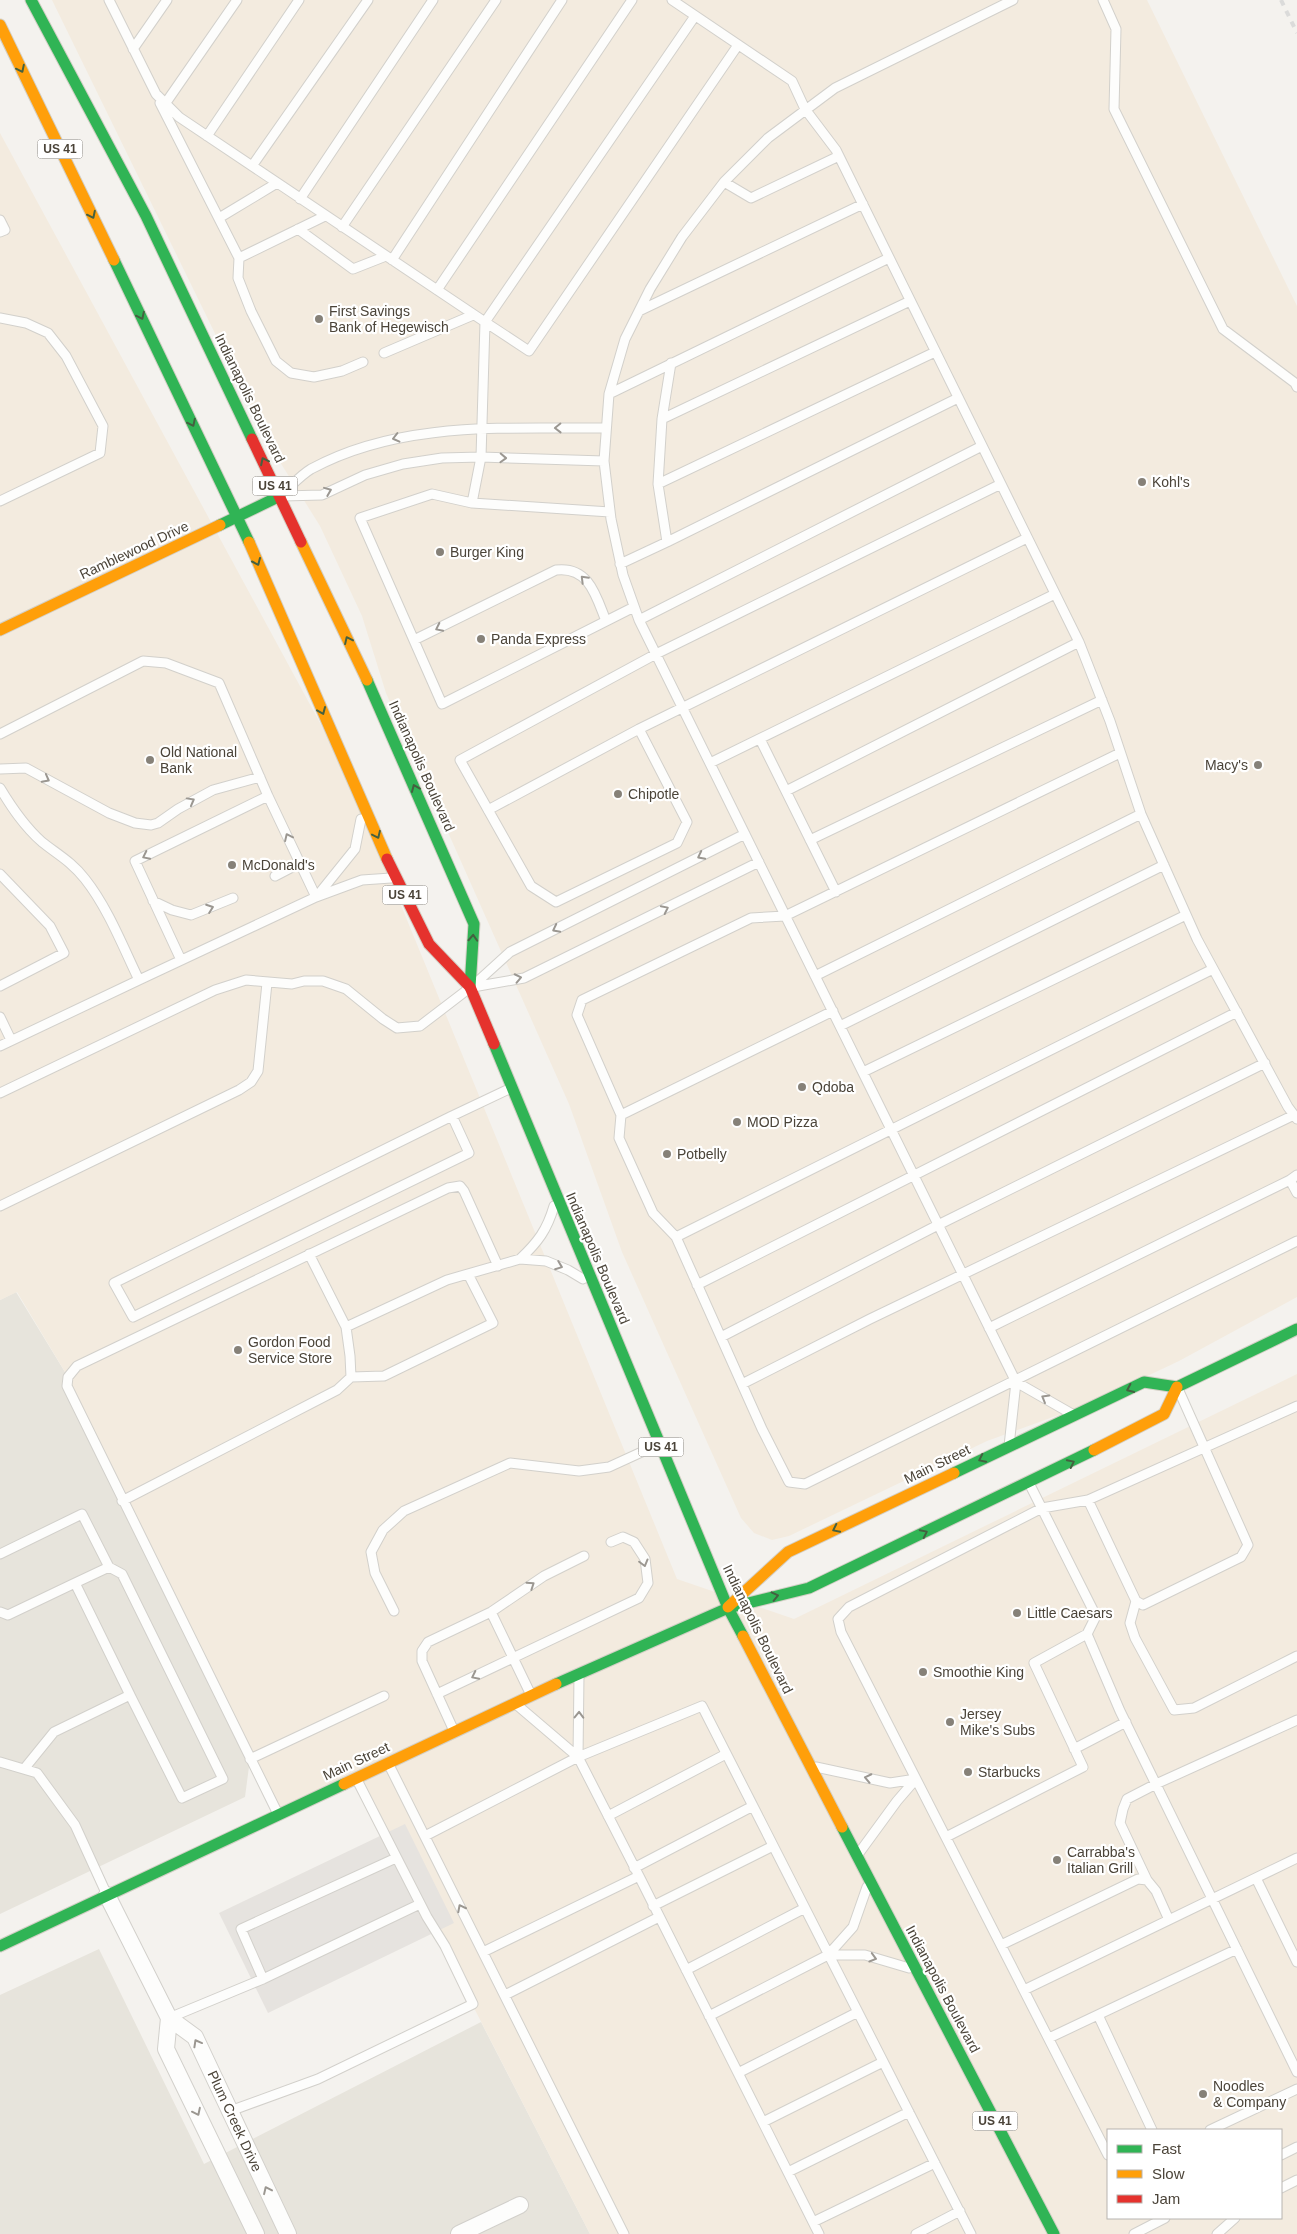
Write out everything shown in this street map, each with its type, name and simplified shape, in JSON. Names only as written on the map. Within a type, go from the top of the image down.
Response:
[{"type":"main road","name":"Indianapolis Boulevard","points":[[31,0],[146,216],[386,719],[474,924],[470,987]]},
{"type":"main road","name":"Indianapolis Boulevard","points":[[0,26],[238,517],[396,878],[429,944],[470,987],[728,1608],[1054,2234]]},
{"type":"main road","name":"Ramblewood Drive","points":[[0,630],[280,496]]},
{"type":"main road","points":[[1177,1387],[1297,1330]]},
{"type":"main road","name":"Main Street","points":[[0,1946],[579,1673],[728,1608],[809,1588],[1029,1483],[1164,1414],[1177,1387],[1144,1382],[788,1552],[728,1608]]},
{"type":"street","name":"Plum Creek Drive","points":[[108,1895],[169,2018],[195,2037],[288,2234]]},
{"type":"street","points":[[169,2018],[166,2049],[256,2234]]},
{"type":"street","points":[[459,2234],[520,2205]]},
{"type":"lane","points":[[109,0],[239,258],[238,278],[251,311],[276,360],[291,373],[314,377],[342,372],[363,362]]},
{"type":"lane","points":[[133,49],[167,0]]},
{"type":"lane","points":[[165,104],[237,0]]},
{"type":"lane","points":[[207,136],[299,0]]},
{"type":"lane","points":[[252,166],[368,0]]},
{"type":"lane","points":[[300,199],[432,0]]},
{"type":"lane","points":[[342,227],[496,0]]},
{"type":"lane","points":[[298,229],[353,269],[389,258],[562,0]]},
{"type":"lane","points":[[437,290],[632,0]]},
{"type":"lane","points":[[672,0],[792,81],[805,109],[839,156],[1078,642],[1102,700],[1140,814],[1186,916],[1236,1012],[1296,1117],[870,1319],[742,1384]]},
{"type":"lane","points":[[1013,0],[835,88],[768,138],[724,182],[682,237],[650,289],[625,339],[608,394],[604,461],[610,512],[620,564],[639,620],[1016,1382],[1073,1415]]},
{"type":"lane","points":[[1103,0],[1116,29],[1114,109],[1223,329],[1295,382],[1297,388]]},
{"type":"lane","points":[[472,503],[481,457],[485,322],[695,16]]},
{"type":"lane","points":[[156,94],[179,117],[529,351],[738,45]]},
{"type":"lane","points":[[724,182],[751,198],[839,156]]},
{"type":"lane","points":[[219,218],[277,183]]},
{"type":"lane","points":[[638,311],[863,204]]},
{"type":"lane","points":[[239,258],[326,216]]},
{"type":"lane","points":[[0,220],[5,230],[0,232]]},
{"type":"lane","points":[[608,394],[889,258]]},
{"type":"lane","points":[[662,419],[910,301]]},
{"type":"lane","points":[[384,353],[473,314]]},
{"type":"lane","points":[[0,318],[26,323],[48,333],[66,356],[103,426],[100,453],[0,501]]},
{"type":"lane","points":[[658,484],[935,352]]},
{"type":"lane","points":[[667,542],[658,484],[662,419],[671,363]]},
{"type":"lane","points":[[620,564],[958,398]]},
{"type":"lane","points":[[280,496],[310,470],[356,450],[400,437],[438,431],[482,429],[606,428]]},
{"type":"lane","points":[[639,620],[982,446]]},
{"type":"lane","points":[[280,496],[322,495],[365,475],[403,464],[442,458],[481,457],[604,461]]},
{"type":"lane","points":[[639,730],[687,822],[677,843],[556,902],[531,886],[460,760],[656,654],[1001,484]]},
{"type":"lane","points":[[610,512],[472,503],[432,494],[360,518],[442,704],[634,607]]},
{"type":"lane","points":[[488,810],[639,730],[1028,538]]},
{"type":"lane","points":[[414,640],[556,570],[570,568],[581,575],[592,588],[606,621]]},
{"type":"lane","points":[[710,763],[1055,594]]},
{"type":"lane","points":[[786,791],[1078,642]]},
{"type":"lane","points":[[0,734],[143,661],[166,663],[219,684],[268,796],[316,897]]},
{"type":"lane","points":[[810,840],[1102,700]]},
{"type":"lane","points":[[760,739],[836,892]]},
{"type":"lane","points":[[1120,753],[785,916],[751,918],[582,1000],[577,1015],[621,1115],[619,1138],[653,1213],[676,1237],[742,1384],[789,1482],[805,1484],[1016,1382],[1297,1241]]},
{"type":"lane","points":[[0,769],[26,768],[109,813],[135,823],[151,825],[158,823],[178,809],[213,790],[260,777]]},
{"type":"lane","points":[[0,788],[18,818],[42,842],[65,858],[86,880],[108,918],[139,980]]},
{"type":"lane","points":[[181,960],[135,861],[268,796]]},
{"type":"lane","points":[[316,897],[355,849],[364,807]]},
{"type":"lane","points":[[815,976],[1140,814]]},
{"type":"lane","points":[[0,1093],[215,990],[246,980],[292,984],[304,981],[323,981],[346,989],[397,1028],[420,1026],[470,987],[510,952],[745,834]]},
{"type":"lane","points":[[470,987],[524,978],[759,862]]},
{"type":"lane","points":[[275,876],[300,863]]},
{"type":"lane","points":[[840,1026],[1164,865]]},
{"type":"lane","points":[[0,874],[50,926],[64,953],[0,986]]},
{"type":"lane","points":[[0,1046],[316,897],[362,880],[396,878]]},
{"type":"lane","points":[[154,901],[172,910],[191,915],[233,898]]},
{"type":"lane","points":[[862,1072],[1186,916]]},
{"type":"lane","points":[[676,1237],[1213,969]]},
{"type":"lane","points":[[0,1206],[239,1090],[251,1082],[258,1071],[267,983]]},
{"type":"lane","points":[[621,1115],[832,1012]]},
{"type":"lane","points":[[697,1285],[1236,1012]]},
{"type":"lane","points":[[0,1017],[11,1040]]},
{"type":"lane","points":[[721,1338],[938,1225],[1264,1063]]},
{"type":"lane","points":[[452,1116],[469,1153],[133,1318],[114,1283],[452,1116],[511,1088]]},
{"type":"lane","points":[[989,1328],[1294,1178],[1297,1194]]},
{"type":"lane","points":[[278,1814],[67,1386],[68,1377],[77,1366],[448,1188],[460,1186],[464,1191],[498,1266]]},
{"type":"lane","points":[[520,1259],[539,1240],[550,1220],[557,1197]]},
{"type":"lane","points":[[309,1254],[346,1327],[351,1377]]},
{"type":"lane","points":[[346,1327],[447,1280],[520,1259],[546,1261],[568,1270],[594,1285]]},
{"type":"lane","points":[[122,1500],[337,1390],[351,1377],[384,1376],[493,1323],[468,1274]]},
{"type":"lane","points":[[1008,1446],[1016,1382]]},
{"type":"lane","points":[[1136,1602],[1143,1605],[1241,1557],[1248,1545],[1177,1387]]},
{"type":"lane","points":[[1107,2153],[840,1632],[838,1619],[849,1607],[1042,1508],[1088,1500],[1204,1446],[1297,1406]]},
{"type":"lane","points":[[394,1611],[375,1572],[371,1552],[383,1530],[404,1510],[510,1463],[579,1471],[609,1467],[660,1444]]},
{"type":"lane","points":[[946,1837],[1082,1767],[1034,1663],[1087,1634],[1096,1616],[1029,1483]]},
{"type":"lane","points":[[1088,1500],[1136,1602],[1130,1623],[1135,1638],[1174,1710],[1194,1708],[1297,1656]]},
{"type":"lane","points":[[0,1554],[82,1514],[108,1567],[122,1574],[223,1779],[182,1798],[74,1583]]},
{"type":"lane","points":[[437,1694],[639,1598],[648,1584],[645,1559],[634,1542],[623,1537],[611,1542]]},
{"type":"lane","points":[[454,1731],[422,1661],[422,1651],[428,1642],[491,1612],[544,1576],[584,1556]]},
{"type":"lane","points":[[0,1612],[8,1614],[108,1567]]},
{"type":"lane","points":[[491,1612],[531,1696]]},
{"type":"lane","points":[[1087,1634],[1126,1722],[1297,2072]]},
{"type":"lane","points":[[578,1757],[579,1673]]},
{"type":"lane","points":[[24,1769],[54,1732],[130,1695]]},
{"type":"lane","points":[[250,1759],[384,1696]]},
{"type":"lane","points":[[515,1703],[578,1757],[820,2234]]},
{"type":"lane","points":[[425,1836],[578,1757],[702,1706],[971,2234]]},
{"type":"lane","points":[[1170,1920],[1156,1891],[1146,1880],[1120,1823],[1122,1809],[1127,1799],[1297,1720]]},
{"type":"lane","points":[[1074,1749],[1126,1722]]},
{"type":"lane","points":[[608,1816],[726,1754]]},
{"type":"lane","points":[[0,1762],[37,1773],[75,1825],[108,1895]]},
{"type":"lane","points":[[388,1763],[624,2234]]},
{"type":"lane","points":[[811,1766],[890,1782],[916,1779]]},
{"type":"lane","points":[[230,2111],[318,2079],[473,2004],[445,1946],[420,1904],[356,1778]]},
{"type":"lane","points":[[857,1855],[897,1801],[916,1779]]},
{"type":"lane","points":[[483,1952],[636,1872],[753,1806]]},
{"type":"lane","points":[[653,1906],[773,1846]]},
{"type":"lane","points":[[263,1979],[241,1929],[396,1858]]},
{"type":"lane","points":[[1024,1990],[1297,1858]]},
{"type":"lane","points":[[1256,1878],[1297,1962]]},
{"type":"lane","points":[[1001,1945],[1138,1879],[1146,1880]]},
{"type":"lane","points":[[709,2016],[828,1955],[853,1927],[869,1880]]},
{"type":"lane","points":[[169,2018],[263,1979],[420,1904]]},
{"type":"lane","points":[[686,1970],[805,1908]]},
{"type":"lane","points":[[505,1996],[659,1917]]},
{"type":"lane","points":[[1049,2038],[1237,1948]]},
{"type":"lane","points":[[828,1955],[865,1955],[916,1970]]},
{"type":"lane","points":[[738,2072],[858,2012]]},
{"type":"lane","points":[[1098,2015],[1152,2129]]},
{"type":"lane","points":[[763,2122],[883,2062]]},
{"type":"lane","points":[[1212,2129],[1297,2089]]},
{"type":"lane","points":[[788,2172],[909,2112]]},
{"type":"lane","points":[[1282,2155],[1297,2147]]},
{"type":"lane","points":[[813,2222],[935,2163]]},
{"type":"lane","points":[[1282,2188],[1297,2180]]},
{"type":"lane","points":[[916,2234],[960,2212]]},
{"type":"lane","points":[[1134,2234],[1163,2219]]},
{"type":"lane","points":[[1217,2234],[1234,2219]]},
{"type":"shaded area","points":[[52,0],[1147,0],[1297,306],[1297,1297],[1179,1361],[1086,1405],[987,1441],[789,1536],[772,1540],[754,1533],[741,1518],[622,1252],[569,1104],[386,693],[362,616],[320,526],[270,446]]},
{"type":"shaded area","points":[[0,133],[346,771],[677,1579],[794,1619],[1297,1374],[1297,2234],[590,2234],[356,1778],[278,1814],[68,1377],[17,1292],[0,1300]]},
{"type":"shaded area","points":[[16,1292],[68,1377],[250,1759],[245,1797],[0,1914],[0,1300]]},
{"type":"shaded area","points":[[405,1824],[454,1923],[268,2013],[219,1913]]},
{"type":"shaded area","points":[[99,1949],[204,2164],[481,2022],[590,2234],[0,2234],[0,1995]]},
{"type":"railway","points":[[1281,0],[1297,33]]},
{"type":"traffic: fast","points":[[31,0],[146,216],[252,439]]},
{"type":"traffic: fast","points":[[114,260],[249,542]]},
{"type":"traffic: fast","points":[[220,525],[280,496]]},
{"type":"traffic: fast","points":[[367,680],[474,924],[470,987]]},
{"type":"traffic: fast","points":[[494,1044],[728,1608],[743,1636]]},
{"type":"traffic: fast","points":[[954,1473],[1144,1382],[1177,1387],[1297,1329]]},
{"type":"traffic: fast","points":[[556,1684],[728,1608],[809,1588],[1094,1450]]},
{"type":"traffic: fast","points":[[0,1946],[344,1784]]},
{"type":"traffic: fast","points":[[842,1827],[1054,2234]]},
{"type":"traffic: slow","points":[[0,25],[114,260]]},
{"type":"traffic: slow","points":[[0,630],[220,525]]},
{"type":"traffic: slow","points":[[249,542],[387,859]]},
{"type":"traffic: slow","points":[[301,542],[367,680]]},
{"type":"traffic: slow","points":[[1094,1450],[1164,1414],[1177,1387]]},
{"type":"traffic: slow","points":[[728,1607],[788,1552],[954,1473]]},
{"type":"traffic: slow","points":[[743,1636],[842,1827]]},
{"type":"traffic: slow","points":[[344,1784],[556,1684]]},
{"type":"traffic: jam","points":[[252,439],[301,542]]},
{"type":"traffic: jam","points":[[387,859],[429,944],[470,987],[494,1044]]},
{"type":"place","name":"First Savings Bank of Hegewisch","points":[[319,319]]},
{"type":"place","name":"Kohl's","points":[[1142,482]]},
{"type":"place","name":"Burger King","points":[[440,552]]},
{"type":"place","name":"Panda Express","points":[[481,639]]},
{"type":"place","name":"Old National Bank","points":[[150,760]]},
{"type":"place","name":"Macy's","points":[[1258,765]]},
{"type":"place","name":"Chipotle","points":[[618,794]]},
{"type":"place","name":"McDonald's","points":[[232,865]]},
{"type":"place","name":"Qdoba","points":[[802,1087]]},
{"type":"place","name":"MOD Pizza","points":[[737,1122]]},
{"type":"place","name":"Potbelly","points":[[667,1154]]},
{"type":"place","name":"Gordon Food Service Store","points":[[238,1350]]},
{"type":"place","name":"Little Caesars","points":[[1017,1613]]},
{"type":"place","name":"Smoothie King","points":[[923,1672]]},
{"type":"place","name":"Jersey Mike's Subs","points":[[950,1722]]},
{"type":"place","name":"Starbucks","points":[[968,1772]]},
{"type":"place","name":"Carrabba's Italian Grill","points":[[1057,1860]]},
{"type":"place","name":"Noodles & Company","points":[[1203,2094]]}]
